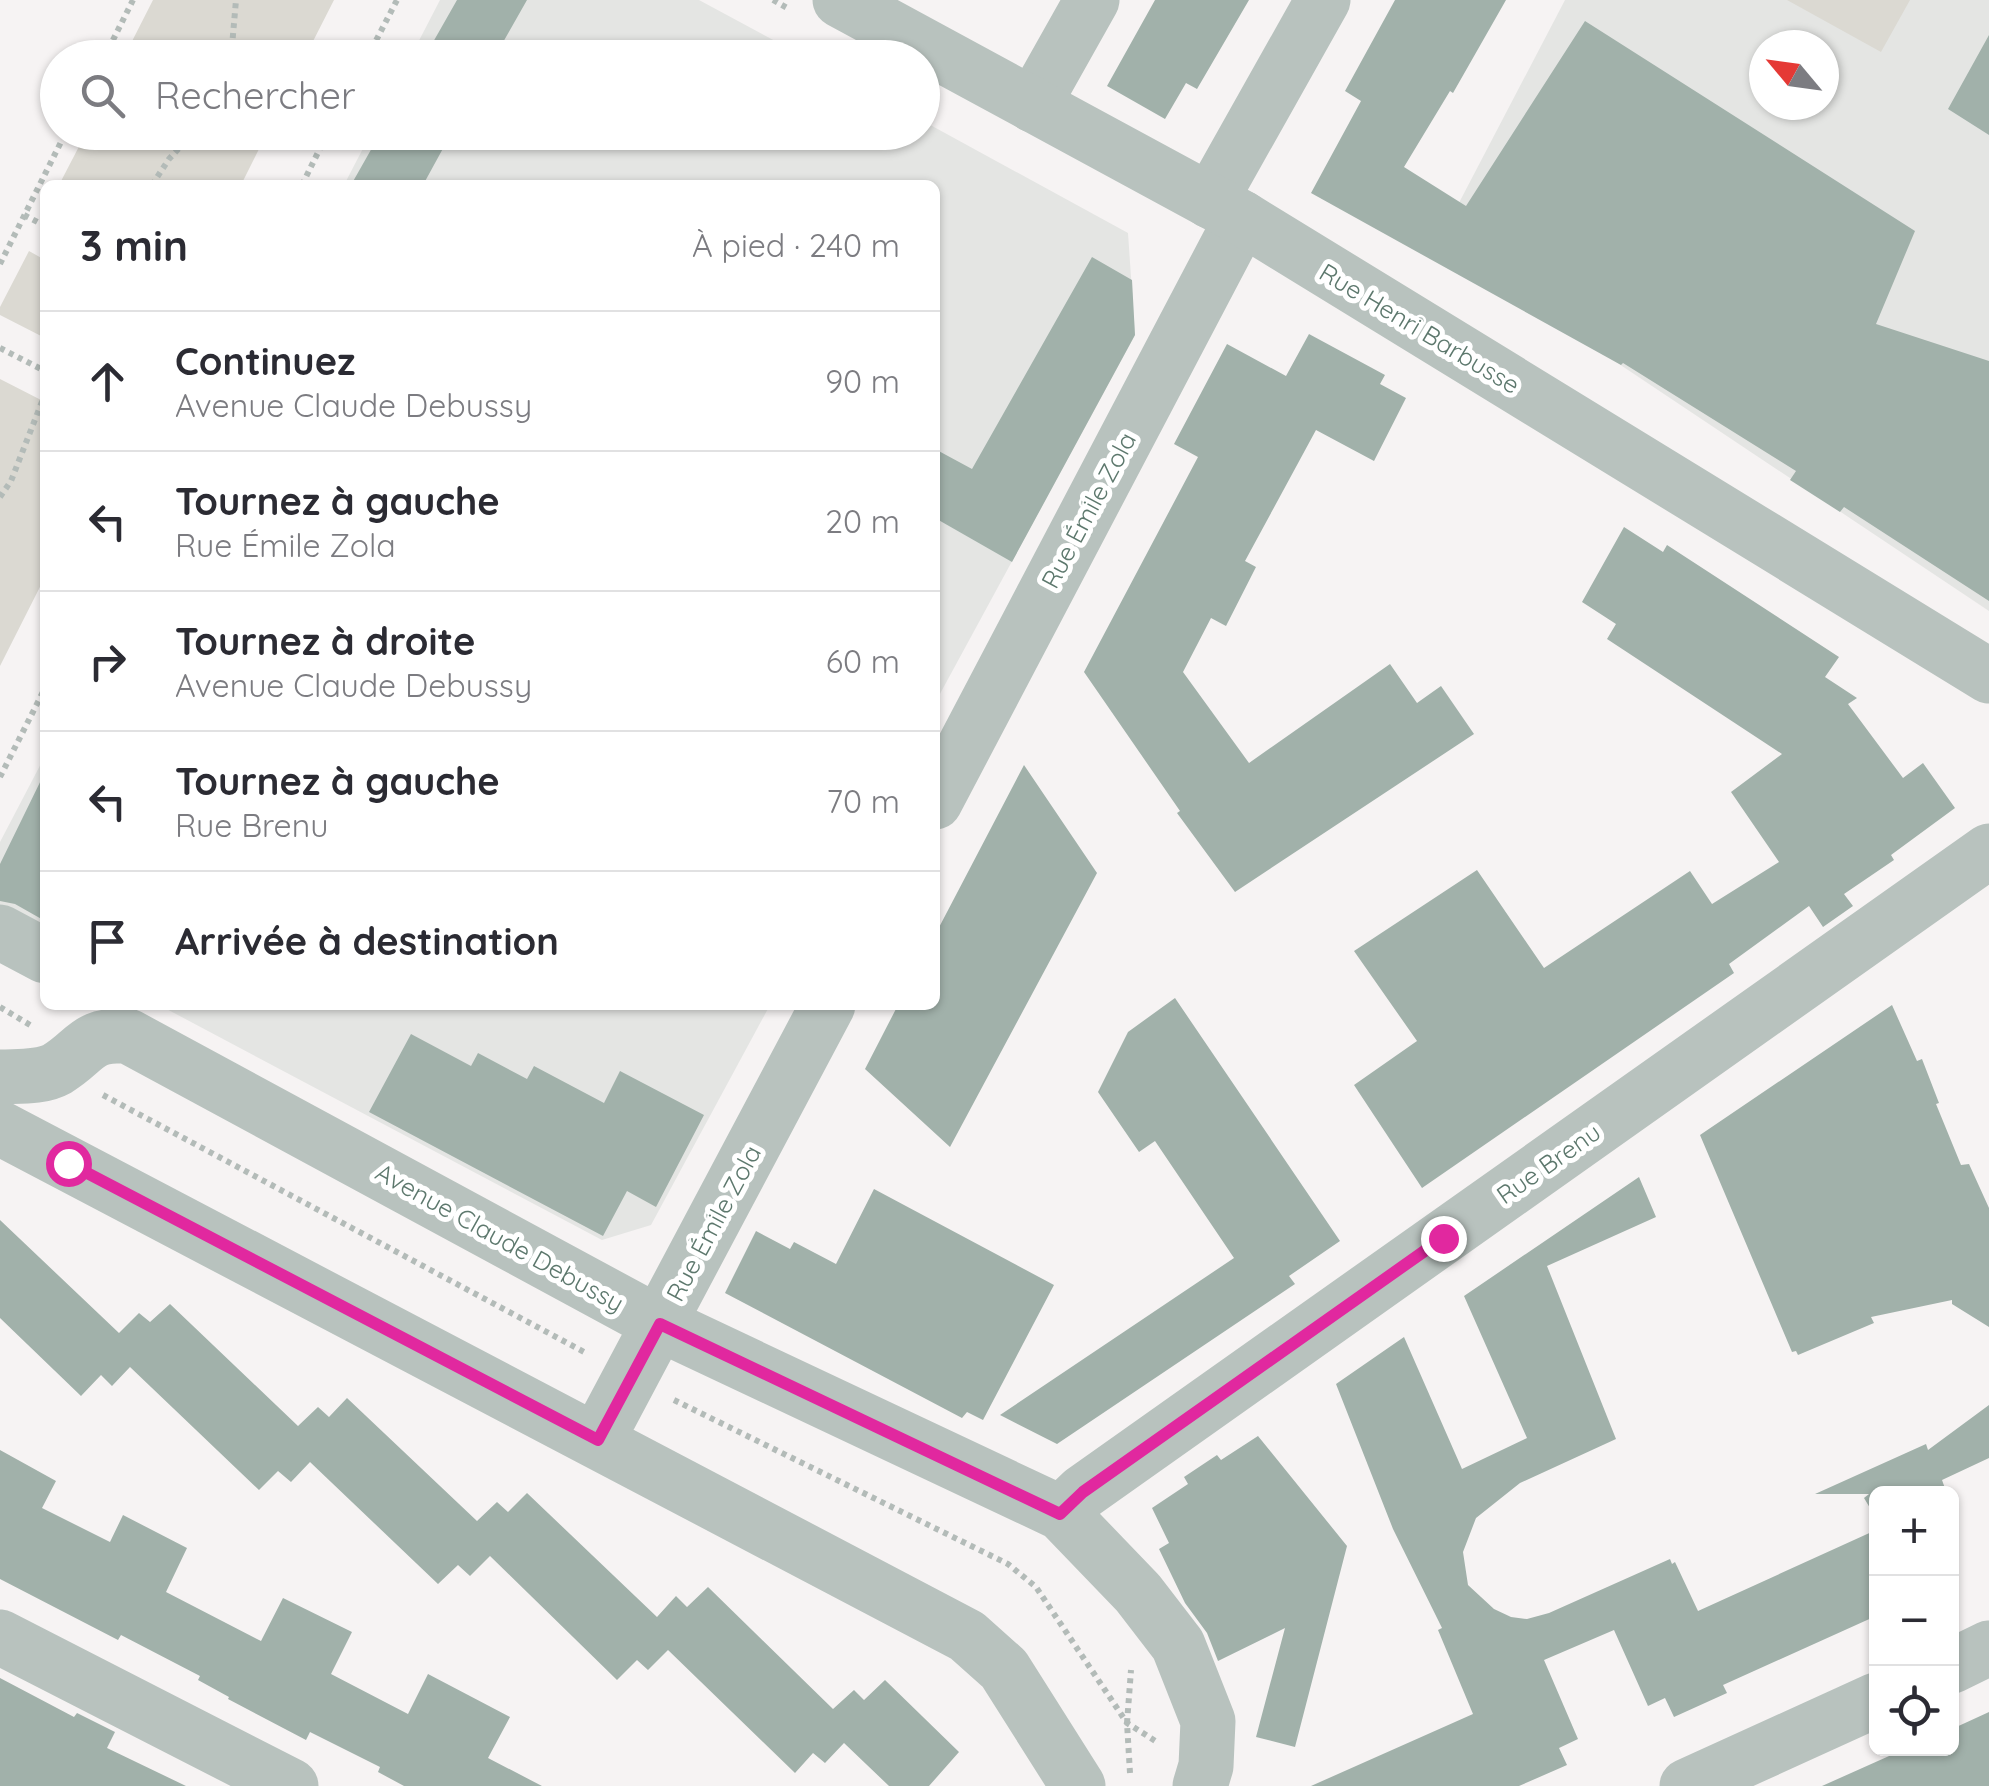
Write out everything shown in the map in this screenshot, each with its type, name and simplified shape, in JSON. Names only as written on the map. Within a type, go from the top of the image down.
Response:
[{"type":"street","points":[[1033,105],[1092,0]]},
{"type":"street","name":"Rue Émile Zola","points":[[940,792],[1226,210],[1322,0]]},
{"type":"street","name":"Rue Henri Barbusse","points":[[852,3],[918,40]]},
{"type":"street","name":"Rue Henri Barbusse","points":[[940,53],[1226,210],[1989,676]]},
{"type":"street","name":"Rue Brenu","points":[[1060,1514],[1083,1492],[1989,851]]},
{"type":"street","points":[[0,932],[40,953]]},
{"type":"street","name":"Rue Émile Zola","points":[[598,1440],[825,1010]]},
{"type":"street","name":"Avenue Claude Debussy","points":[[71,1079],[83,1045],[103,1020],[660,1324],[1060,1514],[1138,1593],[1178,1646],[1208,1721],[1190,1772]]},
{"type":"street","points":[[0,1077],[71,1079]]},
{"type":"street","points":[[68,1163],[53,1132],[49,1104],[71,1079]]},
{"type":"street","points":[[0,1128],[967,1636],[1004,1670],[1104,1785]]},
{"type":"street","points":[[0,1637],[291,1786]]},
{"type":"street","points":[[1959,1663],[1989,1648]]},
{"type":"street","points":[[1686,1786],[1869,1703]]},
{"type":"path","points":[[113,40],[133,0]]},
{"type":"path","points":[[233,40],[236,0]]},
{"type":"path","points":[[376,40],[397,0]]},
{"type":"path","points":[[42,180],[57,150]]},
{"type":"path","points":[[155,180],[178,150]]},
{"type":"path","points":[[304,180],[319,150]]},
{"type":"path","points":[[0,264],[40,183]]},
{"type":"path","points":[[24,215],[40,223]]},
{"type":"path","points":[[0,348],[40,368]]},
{"type":"path","points":[[0,497],[12,480],[40,407]]},
{"type":"path","points":[[0,777],[40,698]]},
{"type":"path","points":[[71,1079],[591,1356]]},
{"type":"path","points":[[668,1397],[1008,1564],[1036,1587],[1127,1724],[1190,1772]]},
{"type":"path","points":[[1104,1785],[1127,1724],[1131,1656]]},
{"type":"shaded area","points":[[153,0],[334,0],[314,40],[133,40]]},
{"type":"shaded area","points":[[440,0],[699,0],[773,40],[419,40]]},
{"type":"shaded area","points":[[1565,0],[1989,0],[1989,611],[1438,243]]},
{"type":"shaded area","points":[[1787,0],[1910,0],[1881,52]]},
{"type":"shaded area","points":[[940,130],[1128,233],[1135,335],[940,694],[940,180],[347,180],[362,150],[940,150]]},
{"type":"shaded area","points":[[77,150],[258,150],[244,180],[62,180]]},
{"type":"shaded area","points":[[29,251],[40,257],[40,335],[0,315],[0,307]]},
{"type":"shaded area","points":[[0,379],[40,399],[40,587],[0,666]]},
{"type":"shaded area","points":[[40,766],[40,942],[0,921],[0,842]]},
{"type":"shaded area","points":[[168,1010],[767,1010],[651,1225],[602,1240]]},
{"type":"building","points":[[457,0],[527,0],[504,40],[434,40]]},
{"type":"building","points":[[1155,0],[1249,0],[1197,89],[1186,83],[1165,119],[1107,86]]},
{"type":"building","points":[[1395,0],[1506,0],[1453,93],[1450,91],[1404,167],[1466,206],[1585,21],[1915,231],[1876,324],[1989,361],[1989,601],[1844,507],[1840,512],[1790,480],[1796,471],[1623,363],[1311,193],[1361,101],[1345,91]]},
{"type":"building","points":[[1989,35],[1989,135],[1948,109]]},
{"type":"building","points":[[371,150],[442,150],[426,180],[354,180]]},
{"type":"building","points":[[1092,257],[1132,280],[1135,335],[1012,562],[940,521],[940,452],[972,469]]},
{"type":"building","points":[[1309,334],[1385,375],[1380,384],[1406,398],[1374,461],[1316,430],[1245,561],[1256,567],[1226,626],[1211,618],[1183,672],[1249,763],[1390,664],[1417,703],[1441,686],[1474,734],[1235,892],[1177,813],[1180,811],[1084,672],[1198,457],[1174,444],[1227,344],[1286,376]]},
{"type":"building","points":[[1624,527],[1663,552],[1667,545],[1839,657],[1825,677],[1857,698],[1848,704],[1903,778],[1923,763],[1955,808],[1891,855],[1894,860],[1844,894],[1853,906],[1823,927],[1809,906],[1729,964],[1734,973],[1422,1188],[1354,1085],[1417,1041],[1354,951],[1477,870],[1544,968],[1690,871],[1712,904],[1779,862],[1731,792],[1782,754],[1607,639],[1616,624],[1582,602]]},
{"type":"building","points":[[1024,765],[1097,873],[950,1147],[865,1069],[895,1010],[940,1010],[940,925]]},
{"type":"building","points":[[40,782],[40,918],[15,904],[0,901],[0,864]]},
{"type":"building","points":[[1175,998],[1340,1241],[1289,1276],[1295,1284],[1057,1444],[1000,1415],[1234,1258],[1155,1141],[1139,1152],[1098,1092],[1128,1032]]},
{"type":"building","points":[[1892,1005],[1917,1061],[1922,1059],[1961,1165],[1969,1164],[1989,1208],[1989,1327],[1952,1304],[1952,1300],[1871,1317],[1874,1323],[1798,1355],[1792,1352],[1700,1135]]},
{"type":"building","points":[[411,1034],[471,1066],[478,1053],[527,1079],[534,1066],[604,1103],[620,1071],[704,1115],[656,1207],[627,1191],[603,1236],[369,1112]]},
{"type":"building","points":[[1639,1177],[1656,1217],[1547,1266],[1616,1439],[1520,1483],[1476,1518],[1463,1552],[1468,1585],[1494,1609],[1527,1619],[1549,1613],[1670,1559],[1698,1611],[1869,1533],[1869,1619],[1723,1685],[1727,1693],[1674,1717],[1665,1698],[1648,1706],[1614,1630],[1544,1660],[1578,1739],[1559,1748],[1567,1765],[1519,1786],[1311,1786],[1473,1714],[1438,1630],[1442,1628],[1393,1529],[1336,1384],[1404,1337],[1462,1469],[1527,1438],[1464,1296]]},
{"type":"building","points":[[874,1189],[1054,1285],[983,1420],[967,1412],[962,1418],[725,1293],[756,1231],[790,1249],[794,1242],[836,1264]]},
{"type":"building","points":[[0,1220],[119,1333],[139,1313],[150,1322],[170,1304],[298,1426],[318,1407],[329,1417],[347,1398],[477,1521],[497,1502],[508,1512],[527,1493],[657,1617],[676,1596],[687,1607],[708,1587],[833,1709],[854,1690],[864,1700],[885,1680],[959,1752],[929,1786],[889,1786],[844,1743],[825,1763],[813,1753],[795,1773],[668,1650],[648,1670],[637,1660],[617,1680],[490,1556],[470,1576],[458,1565],[438,1584],[310,1462],[291,1482],[278,1471],[259,1490],[130,1367],[112,1386],[101,1375],[81,1396],[0,1318]]},
{"type":"building","points":[[1989,1405],[1989,1458],[1942,1480],[1944,1486],[1869,1486],[1869,1494],[1815,1494],[1926,1444],[1928,1450]]},
{"type":"building","points":[[1258,1436],[1347,1546],[1295,1747],[1256,1737],[1285,1628],[1218,1661],[1207,1633],[1185,1603],[1159,1549],[1169,1543],[1152,1508],[1188,1484],[1184,1477],[1217,1455],[1221,1460]]},
{"type":"building","points":[[0,1450],[56,1481],[42,1508],[110,1542],[123,1515],[187,1548],[166,1592],[261,1641],[283,1598],[352,1632],[331,1674],[408,1714],[428,1674],[510,1717],[488,1758],[542,1786],[404,1786],[378,1772],[380,1767],[310,1732],[306,1740],[228,1699],[198,1680],[200,1676],[121,1635],[118,1640],[0,1579]]},
{"type":"building","points":[[0,1678],[74,1717],[77,1713],[115,1732],[107,1748],[186,1786],[0,1786]]},
{"type":"building","points":[[1989,1712],[1989,1786],[1822,1786],[1889,1756],[1959,1756],[1959,1726]]},
{"type":"route","points":[[68,1163],[598,1440],[660,1324],[1060,1514],[1083,1492],[1443,1238]]}]
